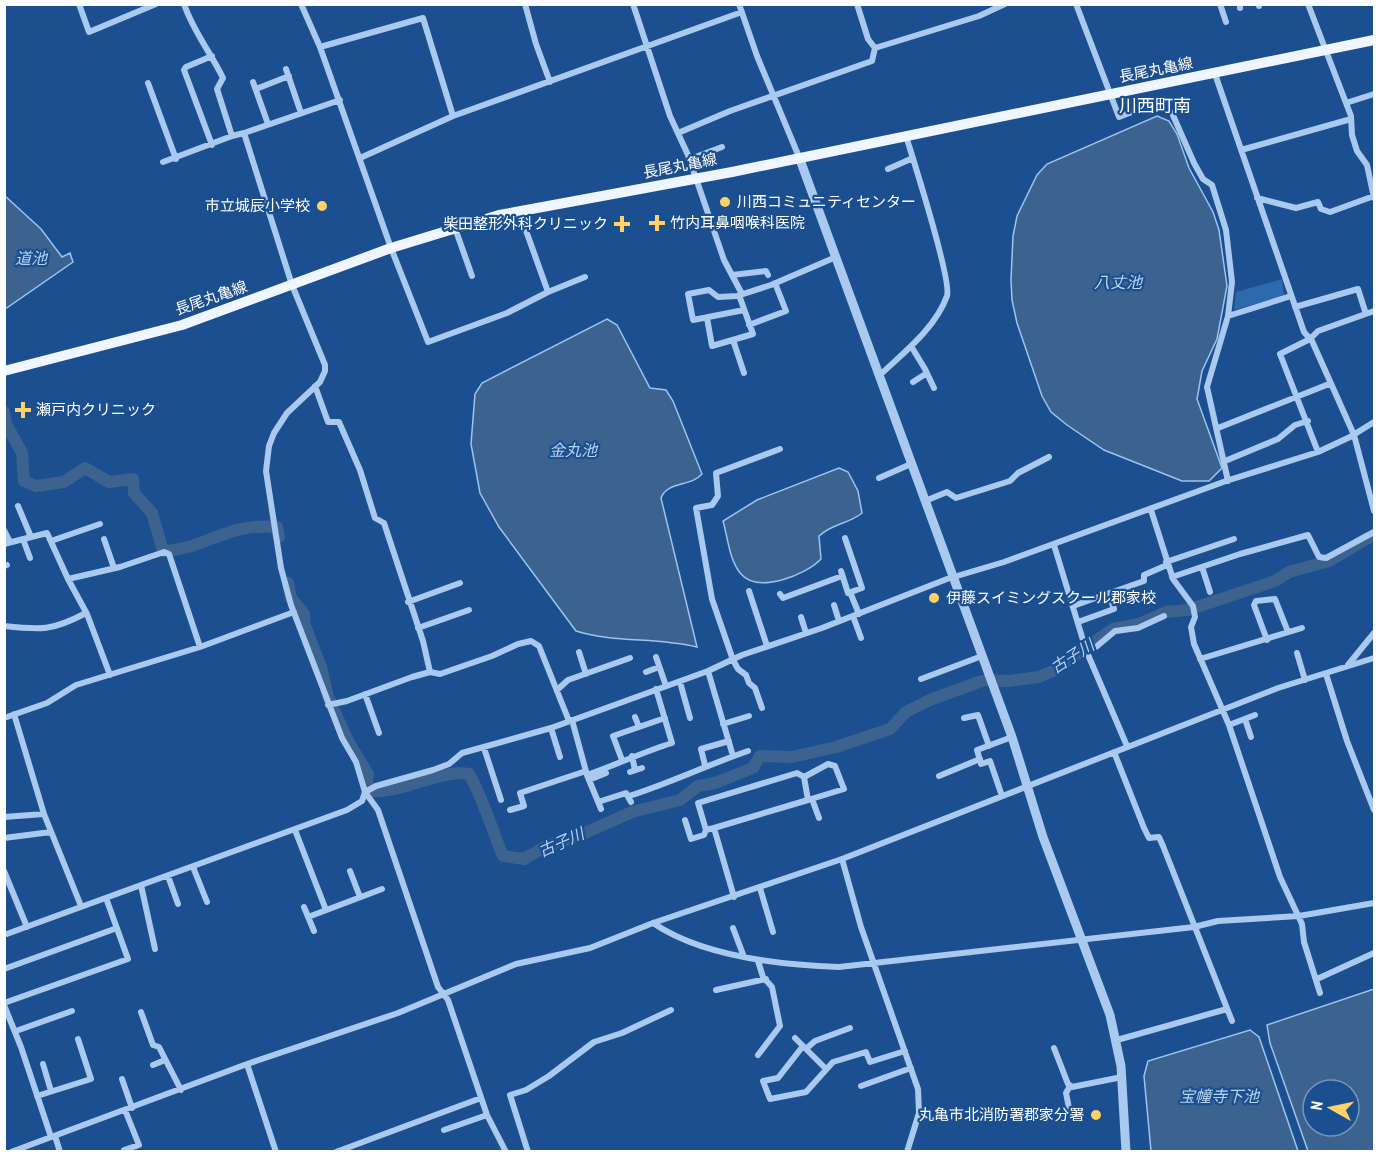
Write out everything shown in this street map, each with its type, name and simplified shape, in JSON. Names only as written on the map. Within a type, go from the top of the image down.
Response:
[{"type":"main road","name":"長尾丸亀線","points":[[4,371],[182,325],[391,248],[454,228],[519,212],[1215,74],[1374,40]]},
{"type":"street","points":[[79,4],[89,32],[156,4]]},
{"type":"street","points":[[184,4],[195,31],[212,56],[223,78],[217,89],[232,136]]},
{"type":"street","points":[[301,4],[340,100],[391,248],[428,342],[507,313],[548,292],[585,277]]},
{"type":"street","points":[[525,4],[550,82]]},
{"type":"street","points":[[633,4],[670,116],[690,159],[753,334],[712,346],[708,318]]},
{"type":"street","points":[[739,4],[757,56],[776,97],[799,157],[991,679],[1117,1040],[1122,1077],[1126,1152]]},
{"type":"street","points":[[857,4],[868,39],[875,48]]},
{"type":"street","points":[[875,48],[979,16],[1005,4]]},
{"type":"street","points":[[1076,4],[1119,117],[1150,105],[1167,110],[1178,122],[1194,163],[1203,179],[1212,185],[1226,230],[1232,282],[1228,316],[1207,387],[1228,481]]},
{"type":"street","points":[[1220,4],[1226,22]]},
{"type":"street","points":[[1257,198],[1289,207],[1302,207],[1318,202],[1321,209],[1330,212],[1374,197],[1367,165],[1357,151],[1346,103],[1308,4]]},
{"type":"street","points":[[360,158],[453,116],[742,12]]},
{"type":"street","points":[[320,47],[423,18],[453,116]]},
{"type":"street","points":[[678,133],[730,111],[776,97],[872,61],[875,48]]},
{"type":"street","points":[[212,56],[184,70],[212,145]]},
{"type":"street","points":[[286,69],[301,113]]},
{"type":"street","points":[[1215,74],[1304,332],[1310,339],[1354,435],[1374,511]]},
{"type":"street","points":[[268,124],[254,85],[289,76]]},
{"type":"street","points":[[148,83],[176,159]]},
{"type":"street","points":[[1346,103],[1374,94]]},
{"type":"street","points":[[163,162],[340,100]]},
{"type":"street","points":[[1241,150],[1351,120]]},
{"type":"street","points":[[244,132],[292,285],[324,365],[324,376],[287,413],[274,433],[266,458],[280,568],[328,705],[342,738],[356,762],[366,791],[378,810],[438,987],[453,1013],[487,1115],[506,1152]]},
{"type":"street","points":[[879,376],[922,336],[945,299],[948,288],[931,214],[906,136]]},
{"type":"street","points":[[690,159],[722,147]]},
{"type":"street","points":[[888,169],[913,158]]},
{"type":"street","points":[[519,212],[548,292]]},
{"type":"street","points":[[454,228],[472,276]]},
{"type":"street","points":[[744,310],[693,320],[688,294],[709,290],[718,297],[740,295],[836,257]]},
{"type":"street","points":[[732,275],[766,271],[768,275]]},
{"type":"street","points":[[749,325],[786,311],[775,283]]},
{"type":"street","points":[[1295,308],[1358,289],[1366,314]]},
{"type":"street","points":[[1228,316],[1291,296]]},
{"type":"street","points":[[1318,452],[1308,421],[1280,354],[1310,339],[1318,331],[1374,311]]},
{"type":"street","points":[[733,340],[744,373]]},
{"type":"street","points":[[911,346],[934,388]]},
{"type":"street","points":[[913,382],[927,373]]},
{"type":"street","points":[[1218,428],[1329,384]]},
{"type":"street","points":[[315,386],[328,422],[339,422],[360,470],[375,518],[384,524],[430,672]]},
{"type":"street","points":[[1225,461],[1278,439],[1294,426],[1308,421]]},
{"type":"street","points":[[4,935],[347,810],[362,801],[366,791],[376,786],[433,770],[448,764],[462,753],[571,721],[953,578],[1054,545],[1110,522],[1151,510],[1228,481],[1318,452],[1354,435],[1374,422]]},
{"type":"street","points":[[687,509],[712,505],[718,496],[716,473],[780,449]]},
{"type":"street","points":[[925,501],[947,492],[956,498],[1010,482],[1018,473],[1049,457]]},
{"type":"street","points":[[879,478],[911,464]]},
{"type":"street","points":[[18,506],[31,537]]},
{"type":"street","points":[[696,507],[712,599],[733,660],[755,688],[762,708]]},
{"type":"street","points":[[1151,510],[1172,577],[1179,590],[1194,608],[1191,627],[1200,659],[1228,725],[1280,877],[1299,916],[1320,993]]},
{"type":"street","points":[[51,541],[100,524]]},
{"type":"street","points":[[4,530],[7,543],[47,533],[86,613],[110,675]]},
{"type":"street","points":[[1172,577],[1308,535],[1318,556],[1326,558],[1374,532]]},
{"type":"street","points":[[844,538],[862,588],[850,592]]},
{"type":"street","points":[[23,539],[30,558]]},
{"type":"street","points":[[104,539],[114,568]]},
{"type":"street","points":[[1073,606],[1143,580],[1144,575],[1167,564],[1234,539]]},
{"type":"street","points":[[1054,545],[1085,647],[1127,746]]},
{"type":"street","points":[[68,579],[114,568],[160,552],[169,554],[200,647]]},
{"type":"street","points":[[1202,567],[1210,592]]},
{"type":"street","points":[[780,594],[783,598],[841,574],[848,593],[850,592],[861,638]]},
{"type":"street","points":[[408,602],[460,583]]},
{"type":"street","points":[[749,591],[767,646]]},
{"type":"street","points":[[1078,622],[1114,609],[1109,593]]},
{"type":"street","points":[[1267,640],[1254,605],[1256,601],[1275,599],[1287,632]]},
{"type":"street","points":[[834,605],[839,621]]},
{"type":"street","points":[[418,628],[469,610]]},
{"type":"street","points":[[4,717],[47,703],[76,686],[200,647],[294,612]]},
{"type":"street","points":[[4,626],[45,630],[58,627],[86,613]]},
{"type":"street","points":[[1085,647],[1096,647],[1115,631],[1138,628],[1164,616]]},
{"type":"street","points":[[801,617],[806,633]]},
{"type":"street","points":[[1200,659],[1302,628]]},
{"type":"street","points":[[1348,665],[1374,633]]},
{"type":"street","points":[[328,705],[337,704],[430,672],[440,674],[531,641],[539,646],[571,721],[587,775],[600,805],[626,793],[630,799],[670,783],[705,765],[748,751]]},
{"type":"street","points":[[579,652],[586,674]]},
{"type":"street","points":[[1297,653],[1305,680]]},
{"type":"street","points":[[921,679],[982,656]]},
{"type":"street","points":[[656,657],[666,686]]},
{"type":"street","points":[[556,690],[568,680],[630,658]]},
{"type":"street","points":[[15,1151],[247,1064],[398,1013],[516,964],[590,948],[653,923],[842,860],[1127,746],[1305,680],[1374,658]]},
{"type":"street","points":[[646,672],[659,667]]},
{"type":"street","points":[[708,671],[733,756]]},
{"type":"street","points":[[1326,674],[1347,741],[1374,810]]},
{"type":"street","points":[[680,682],[691,718]]},
{"type":"street","points":[[510,810],[524,806],[520,793],[587,775],[632,756],[672,743],[656,689]]},
{"type":"street","points":[[365,694],[379,733]]},
{"type":"street","points":[[14,714],[44,814],[81,906]]},
{"type":"street","points":[[964,718],[978,715],[989,746]]},
{"type":"street","points":[[1228,725],[1255,715]]},
{"type":"street","points":[[723,724],[749,716]]},
{"type":"street","points":[[635,717],[639,727]]},
{"type":"street","points":[[622,760],[613,736],[665,718]]},
{"type":"street","points":[[1245,719],[1251,737]]},
{"type":"street","points":[[551,728],[560,757]]},
{"type":"street","points":[[1002,796],[990,761],[981,764],[977,750],[1012,737]]},
{"type":"street","points":[[705,765],[701,749],[729,741]]},
{"type":"street","points":[[484,748],[501,800]]},
{"type":"street","points":[[1114,752],[1149,838],[1159,837],[1163,846],[1232,1021]]},
{"type":"street","points":[[632,756],[636,770]]},
{"type":"street","points":[[939,776],[980,759]]},
{"type":"street","points":[[706,830],[844,789],[835,766],[828,764],[804,777]]},
{"type":"street","points":[[587,775],[606,773]]},
{"type":"street","points":[[684,820],[691,838],[704,835],[706,830],[698,803],[797,773],[804,777],[810,799],[819,818]]},
{"type":"street","points":[[4,817],[44,814]]},
{"type":"street","points":[[714,828],[734,897]]},
{"type":"street","points":[[295,830],[326,910]]},
{"type":"street","points":[[4,838],[51,832]]},
{"type":"street","points":[[842,860],[861,927],[876,964],[920,1101],[916,1124],[907,1152]]},
{"type":"street","points":[[193,867],[207,902]]},
{"type":"street","points":[[4,871],[27,927]]},
{"type":"street","points":[[350,871],[360,897]]},
{"type":"street","points":[[168,876],[178,904]]},
{"type":"street","points":[[141,885],[155,950]]},
{"type":"street","points":[[760,888],[773,932]]},
{"type":"street","points":[[308,917],[382,889]]},
{"type":"street","points":[[106,898],[131,967]]},
{"type":"street","points":[[653,923],[666,932],[744,957],[814,966],[876,964],[1194,927],[1218,921],[1299,916],[1374,903]]},
{"type":"street","points":[[304,907],[314,931]]},
{"type":"street","points":[[4,969],[117,928]]},
{"type":"street","points":[[734,928],[744,957]]},
{"type":"street","points":[[1317,979],[1374,953]]},
{"type":"street","points":[[60,1152],[4,1004],[128,959]]},
{"type":"street","points":[[758,960],[772,987],[780,1026],[758,1055]]},
{"type":"street","points":[[716,990],[766,979]]},
{"type":"street","points":[[528,1152],[510,1095],[526,1090],[549,1076],[594,1042],[622,1033],[671,1010]]},
{"type":"street","points":[[1117,1040],[1227,1010]]},
{"type":"street","points":[[16,1031],[72,1011]]},
{"type":"street","points":[[141,1012],[153,1045],[159,1047],[181,1090]]},
{"type":"street","points":[[850,1028],[805,1047],[778,1078],[762,1081],[770,1099],[806,1092],[833,1062],[866,1052],[870,1062],[905,1051]]},
{"type":"street","points":[[795,1038],[826,1069]]},
{"type":"street","points":[[37,1096],[91,1078],[78,1039]]},
{"type":"street","points":[[1054,1048],[1070,1086]]},
{"type":"street","points":[[153,1065],[165,1060]]},
{"type":"street","points":[[43,1064],[51,1091]]},
{"type":"street","points":[[247,1064],[276,1152]]},
{"type":"street","points":[[861,1086],[911,1068]]},
{"type":"street","points":[[1070,1086],[1094,1085],[1122,1077]]},
{"type":"street","points":[[122,1079],[138,1145],[124,1150]]},
{"type":"street","points":[[1069,1108],[1066,1092],[1070,1086]]},
{"type":"street","points":[[336,1152],[481,1098]]},
{"type":"street","points":[[444,1130],[487,1115]]},
{"type":"shaded area","points":[[1282,279],[1284,296],[1234,310],[1236,292]]},
{"type":"water","name":"八丈池","points":[[1157,116],[1169,121],[1177,134],[1189,168],[1213,212],[1219,230],[1227,286],[1217,339],[1202,371],[1197,399],[1222,468],[1209,481],[1182,481],[1104,450],[1051,412],[1042,396],[1017,323],[1012,300],[1013,236],[1017,216],[1037,175],[1047,164]]},
{"type":"water","name":"道池","points":[[5,196],[41,229],[62,257],[70,253],[73,262],[5,309]]},
{"type":"water","name":"金丸池","points":[[607,319],[617,325],[650,388],[666,390],[673,401],[702,474],[692,481],[668,489],[661,498],[697,647],[606,637],[576,631],[499,527],[480,493],[471,444],[475,394],[482,383]]},
{"type":"water","points":[[839,468],[848,472],[858,491],[862,513],[830,528],[819,536],[821,559],[805,571],[782,580],[759,582],[749,580],[741,574],[731,556],[723,521],[757,500]]},
{"type":"water","points":[[1374,989],[1374,1151],[1308,1151],[1303,1138],[1361,1138],[1361,1078],[1301,1078],[1301,1131],[1270,1043],[1267,1025]]},
{"type":"water","name":"宝幢寺下池","points":[[1250,1030],[1259,1037],[1298,1151],[1151,1151],[1144,1076],[1148,1061]]},
{"type":"waterway","name":"古子川","points":[[4,412],[6,424],[22,453],[24,481],[36,486],[64,482],[85,468],[109,482],[133,479],[134,493],[152,513],[163,551],[192,546],[245,528],[277,527],[279,537]]},
{"type":"waterway","name":"古子川","points":[[288,583],[291,598],[304,614],[305,626],[321,667],[328,697],[349,743],[368,774],[367,784],[373,791],[383,791],[445,775],[469,774],[503,856],[524,859],[548,845],[576,837],[632,812],[680,800],[698,786],[715,783],[753,768],[760,756],[792,757],[836,747],[890,729],[906,712],[932,699],[985,680],[1008,681],[1039,677],[1053,671],[1113,629],[1139,624],[1166,612],[1188,610],[1275,581],[1289,572],[1329,561],[1368,538]]},
{"type":"place","name":"川西コミュニティセンター","points":[[725,202]]},
{"type":"place","name":"市立城辰小学校","points":[[322,206]]},
{"type":"place","name":"竹内耳鼻咽喉科医院","points":[[657,223]]},
{"type":"place","name":"柴田整形外科クリニック","points":[[622,224]]},
{"type":"place","name":"瀬戸内クリニック","points":[[23,410]]},
{"type":"place","name":"伊藤スイミングスクール郡家校","points":[[934,598]]},
{"type":"place","name":"丸亀市北消防署郡家分署","points":[[1096,1115]]},
{"type":"district","name":"川西町南","points":[[1155,106]]}]
